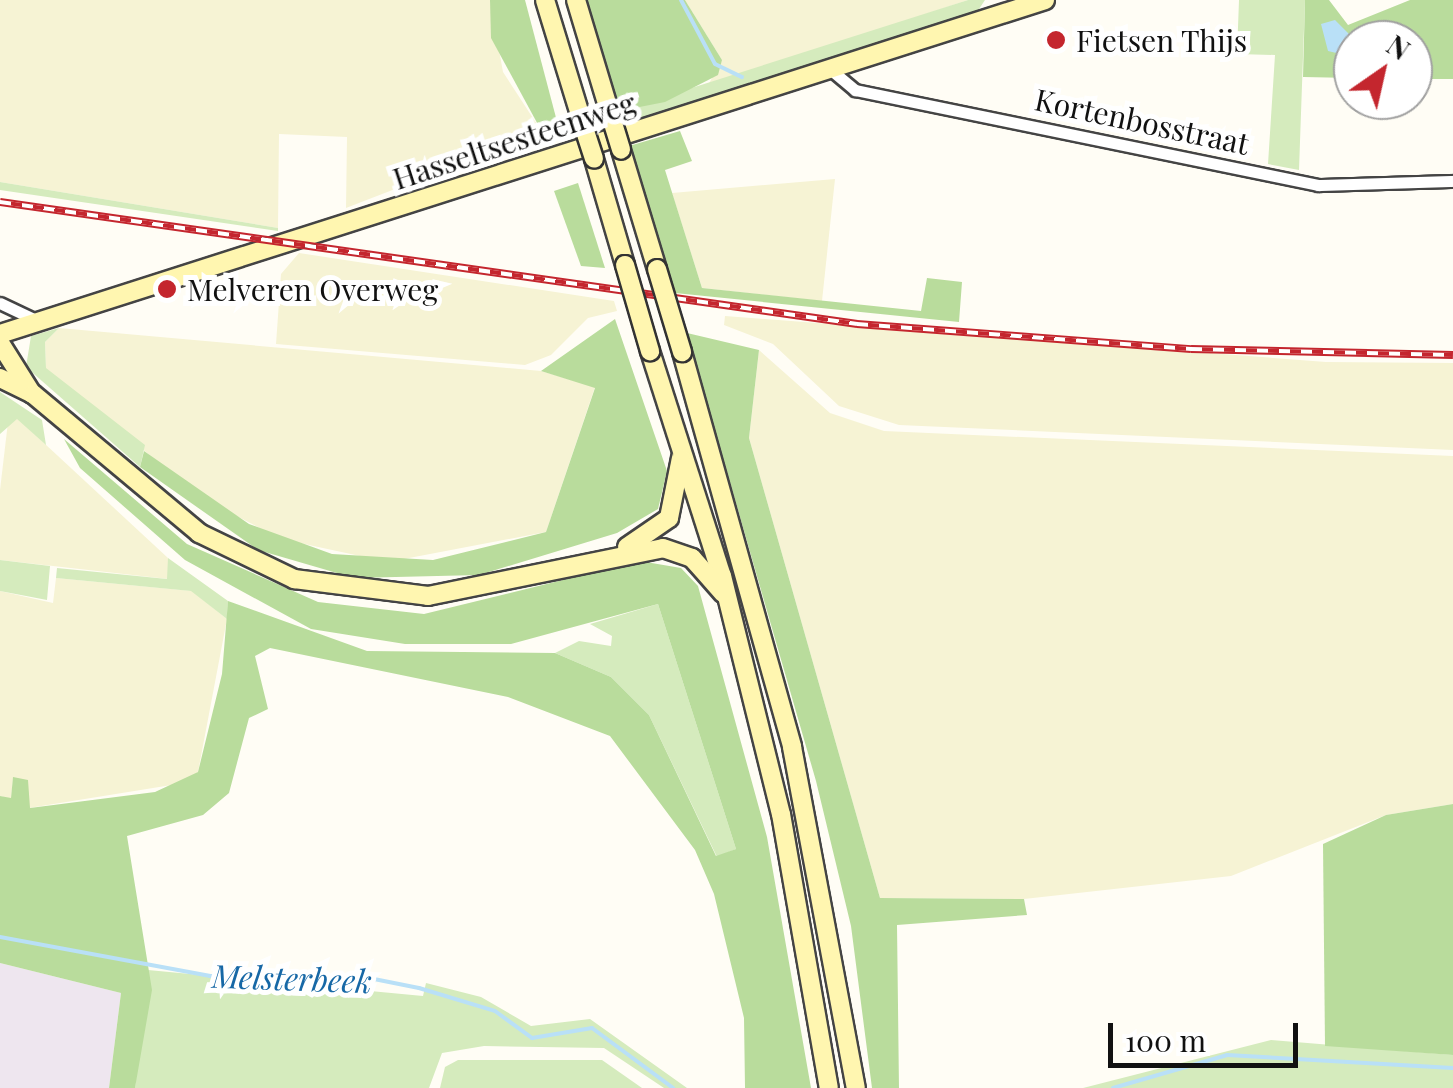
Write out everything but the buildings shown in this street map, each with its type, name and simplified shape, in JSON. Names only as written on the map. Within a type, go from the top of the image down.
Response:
[{"type":"main road","points":[[576,0],[682,352],[792,747],[856,1088]]},
{"type":"main road","name":"Hasseltsesteenweg","points":[[0,334],[830,69],[1008,6],[1045,0]]},
{"type":"main road","points":[[547,7],[723,593],[781,814],[829,1088]]},
{"type":"main road","points":[[0,343],[32,394]]},
{"type":"main road","points":[[0,378],[32,394],[200,533],[258,566],[330,588],[460,593],[622,550],[678,551],[723,593]]},
{"type":"main road","points":[[622,550],[668,518],[680,451]]},
{"type":"street","name":"Kortenbosstraat","points":[[830,69],[855,90],[1318,186],[1453,182]]},
{"type":"street","points":[[0,304],[40,322]]},
{"type":"shaded area","points":[[0,0],[490,0],[503,72],[542,132],[346,208],[347,137],[279,134],[278,228],[0,182]]},
{"type":"shaded area","points":[[685,0],[968,0],[707,87],[722,60]]},
{"type":"shaded area","points":[[835,179],[822,301],[702,288],[672,193]]},
{"type":"shaded area","points":[[299,253],[614,301],[617,311],[588,318],[551,355],[525,365],[276,344],[281,274]]},
{"type":"shaded area","points":[[725,316],[1326,362],[1453,363],[1453,450],[899,425],[839,406],[773,344],[724,325]]},
{"type":"shaded area","points":[[59,328],[541,371],[595,387],[546,532],[388,562],[281,539],[200,497],[46,369],[45,342]]},
{"type":"shaded area","points":[[759,350],[830,413],[884,431],[1453,456],[1453,804],[1386,815],[1231,876],[1024,899],[880,898],[749,438]]},
{"type":"shaded area","points":[[17,418],[168,558],[168,579],[0,560],[0,490],[8,422]]},
{"type":"shaded area","points":[[56,578],[192,591],[227,619],[198,772],[184,783],[29,808],[13,778],[11,799],[0,796],[0,591],[53,603]]},
{"type":"shaded area","points":[[0,963],[121,993],[109,1088],[0,1088]]},
{"type":"green space","points":[[490,0],[525,0],[559,129],[542,132],[491,38]]},
{"type":"green space","points":[[586,0],[685,0],[722,60],[718,75],[665,102],[619,111]]},
{"type":"green space","points":[[968,0],[985,0],[975,15],[623,125],[619,111]]},
{"type":"green space","points":[[1239,0],[1305,0],[1299,170],[1268,164],[1275,55],[1237,54]]},
{"type":"green space","points":[[1305,0],[1329,0],[1344,20],[1333,20],[1333,78],[1303,77]]},
{"type":"green space","points":[[1410,0],[1453,0],[1453,79],[1433,79],[1433,20],[1360,20]]},
{"type":"green space","points":[[680,131],[692,161],[665,170],[702,288],[921,311],[927,278],[962,282],[959,322],[675,293],[629,146]]},
{"type":"green space","points":[[0,182],[278,228],[278,231],[0,190]]},
{"type":"green space","points":[[578,183],[605,268],[581,266],[554,191]]},
{"type":"green space","points":[[615,319],[667,471],[658,509],[617,533],[479,575],[354,578],[258,550],[140,467],[144,451],[249,524],[332,554],[433,560],[546,532],[595,388],[541,371]]},
{"type":"green space","points":[[59,328],[45,342],[46,368],[145,445],[140,467],[26,367],[31,336]]},
{"type":"green space","points":[[687,333],[759,350],[749,438],[880,898],[1024,899],[1027,915],[897,925],[899,1088],[872,1088],[851,926],[816,781]]},
{"type":"green space","points":[[0,392],[42,420],[46,445],[17,419],[0,434]]},
{"type":"green space","points":[[64,439],[187,544],[318,602],[424,614],[640,561],[681,568],[698,586],[767,837],[811,1088],[745,1088],[744,1018],[714,894],[695,850],[610,736],[508,697],[270,648],[255,656],[268,709],[249,718],[229,793],[203,815],[127,836],[152,990],[135,1088],[109,1088],[121,993],[0,963],[0,796],[11,798],[13,777],[28,780],[30,808],[155,792],[198,772],[222,674],[228,601],[367,651],[555,653],[611,677],[649,715],[716,856],[736,849],[658,604],[511,644],[405,644],[311,629],[185,560],[80,468]]},
{"type":"green space","points":[[168,558],[228,601],[227,619],[191,591],[56,578],[57,568],[167,579]]},
{"type":"green space","points":[[0,560],[50,566],[47,600],[0,591]]},
{"type":"green space","points":[[658,604],[736,849],[717,857],[649,715],[611,677],[555,653],[579,641],[611,646],[612,636],[590,624]]},
{"type":"green space","points":[[1453,804],[1453,1055],[1325,1046],[1323,844],[1386,815]]},
{"type":"green space","points":[[148,970],[423,996],[426,983],[481,997],[531,1026],[590,1019],[687,1088],[664,1088],[604,1048],[484,1046],[442,1053],[429,1088],[135,1088]]},
{"type":"green space","points":[[1271,1040],[1453,1055],[1453,1088],[1083,1088]]},
{"type":"green space","points":[[458,1060],[602,1060],[642,1088],[440,1088],[445,1067]]},
{"type":"water","points":[[1333,21],[1333,52],[1328,51],[1321,24]]},
{"type":"waterway","points":[[681,0],[715,64],[742,77]]},
{"type":"waterway","name":"Melsterbeek","points":[[0,937],[210,976],[364,977],[419,988],[495,1011],[532,1038],[592,1028],[673,1088]]},
{"type":"waterway","name":"Melsterbeek","points":[[1113,1088],[1227,1055],[1453,1068]]},
{"type":"railway","points":[[0,202],[857,324],[1191,349],[1453,355]]},
{"type":"place","name":"Fietsen Thijs","points":[[1056,40]]},
{"type":"place","name":"Melveren Overweg","points":[[167,289]]}]
